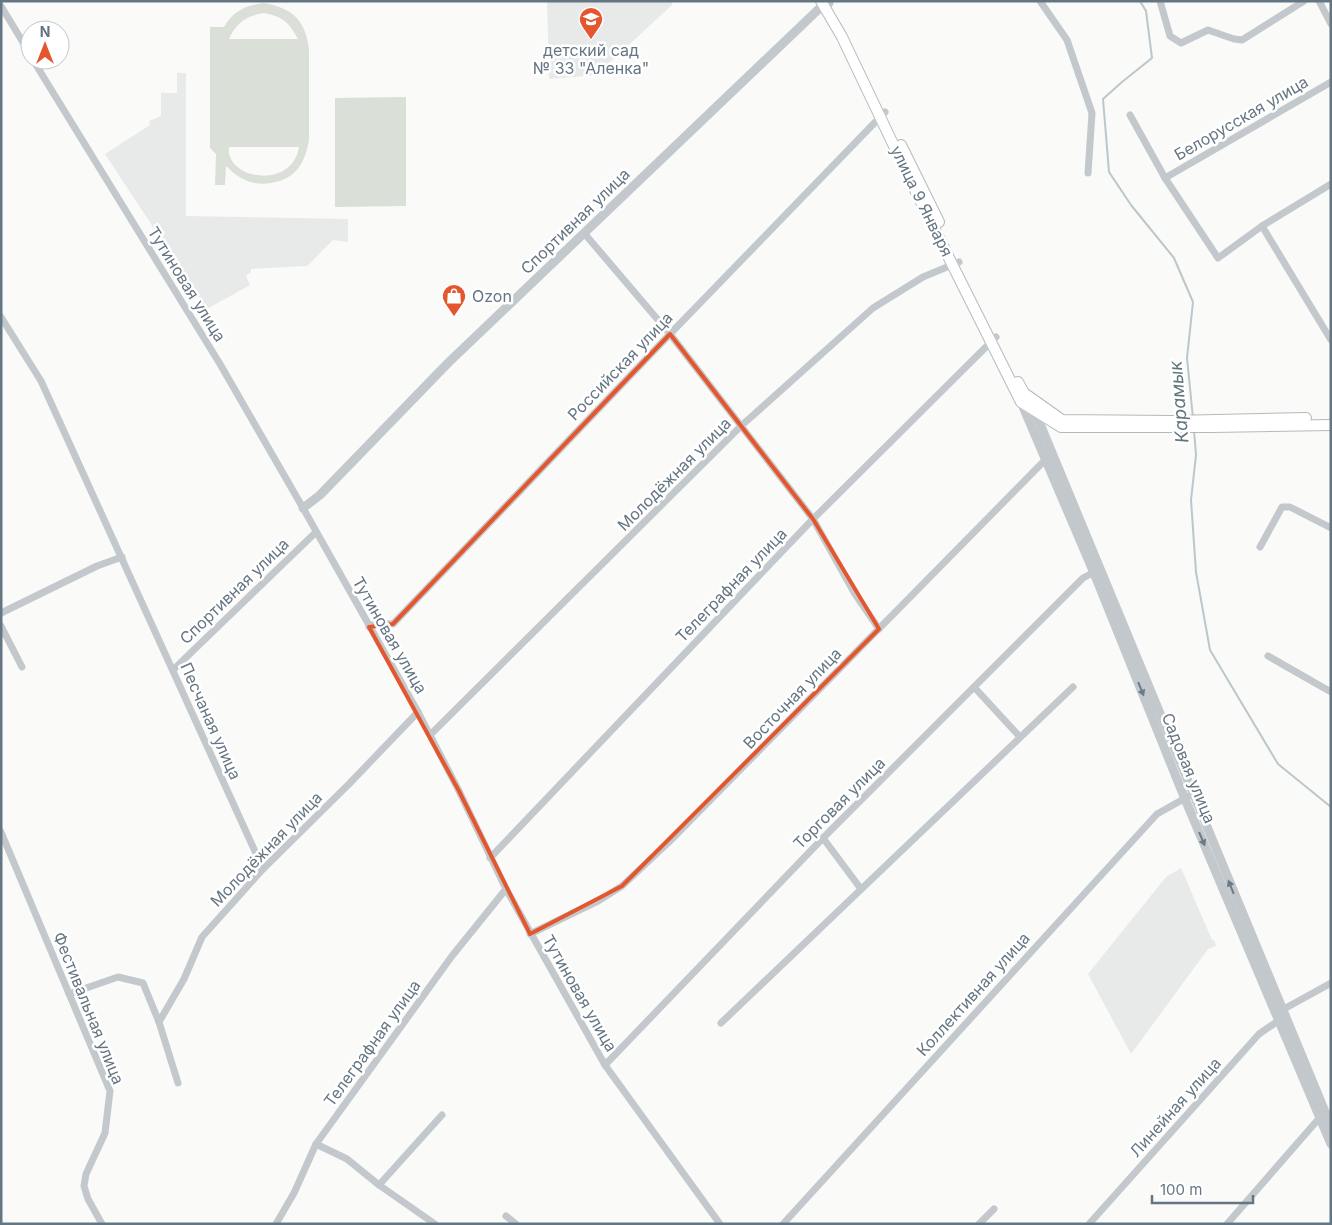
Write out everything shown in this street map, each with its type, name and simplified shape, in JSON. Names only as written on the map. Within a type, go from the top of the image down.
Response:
[{"type":"main road","name":"улица 9 Января","points":[[826,3],[848,34],[883,114],[1022,398]]},
{"type":"main road","points":[[1022,398],[1033,410],[1061,427],[1172,424],[1331,424]]},
{"type":"main road","points":[[1022,398],[1062,420],[1172,424]]},
{"type":"main road","points":[[1210,424],[1331,418]]},
{"type":"street","points":[[1040,1],[1067,40],[1092,113],[1088,173]]},
{"type":"street","points":[[1160,1],[1170,36],[1181,43],[1208,30],[1234,40],[1242,40],[1304,1]]},
{"type":"street","points":[[1319,1],[1331,24]]},
{"type":"street","name":"Спортивная улица","points":[[302,508],[320,496],[448,363],[826,3]]},
{"type":"street","points":[[3,8],[20,37]]},
{"type":"street","name":"Тутиновая улица","points":[[39,70],[220,364],[302,508],[430,734],[460,791],[506,889],[605,1065],[720,1224]]},
{"type":"street","name":"Белорусская улица","points":[[1165,178],[1331,82]]},
{"type":"street","name":"Российская улица","points":[[369,628],[376,623],[393,624],[883,114]]},
{"type":"street","points":[[1130,115],[1165,178],[1218,258],[1262,226],[1330,187]]},
{"type":"street","points":[[1262,226],[1331,340]]},
{"type":"street","points":[[584,233],[670,334],[813,519],[855,594],[879,629]]},
{"type":"street","name":"Молодёжная улица","points":[[430,734],[741,426],[874,308],[923,277],[956,264]]},
{"type":"street","name":"Песчаная улица","points":[[1,317],[41,381],[263,869]]},
{"type":"street","name":"Телеграфная улица","points":[[490,858],[813,519],[993,339]]},
{"type":"street","name":"Садовая улица","points":[[1022,398],[1049,456],[1097,571],[1189,796],[1278,1022],[1322,1116],[1331,1126]]},
{"type":"street","points":[[1033,410],[1049,456]]},
{"type":"street","name":"Восточная улица","points":[[530,934],[598,901],[622,886],[670,842],[1049,456]]},
{"type":"street","points":[[1260,547],[1282,508],[1290,507],[1331,528]]},
{"type":"street","name":"Спортивная улица","points":[[173,670],[315,533]]},
{"type":"street","points":[[1,613],[96,566],[122,557]]},
{"type":"street","name":"Торговая улица","points":[[605,1065],[823,838],[1083,578],[1097,571]]},
{"type":"street","points":[[1,626],[22,667]]},
{"type":"street","points":[[1268,656],[1331,692]]},
{"type":"street","points":[[721,1023],[1073,687]]},
{"type":"street","points":[[974,688],[1020,737]]},
{"type":"street","name":"Молодёжная улица","points":[[159,1022],[184,979],[202,936],[263,869],[418,712]]},
{"type":"street","name":"Садовая улица","points":[[1189,796],[1282,1010],[1331,1144]]},
{"type":"street","name":"Коллективная улица","points":[[783,1224],[1157,814],[1189,796]]},
{"type":"street","name":"Фестивальная улица","points":[[1,832],[110,1091],[105,1133],[86,1174],[84,1186],[88,1199],[102,1224]]},
{"type":"street","points":[[823,838],[861,889]]},
{"type":"street","name":"Телеграфная улица","points":[[276,1224],[294,1193],[316,1144],[452,956],[506,889]]},
{"type":"street","points":[[69,994],[118,977],[143,983],[159,1022],[178,1083]]},
{"type":"street","points":[[1278,1022],[1282,1010],[1331,982]]},
{"type":"street","name":"Линейная улица","points":[[1088,1224],[1259,1034],[1278,1022]]},
{"type":"street","points":[[378,1186],[442,1115]]},
{"type":"street","points":[[1227,1224],[1322,1116]]},
{"type":"street","points":[[316,1144],[347,1159],[378,1186],[435,1224]]},
{"type":"street","points":[[979,1224],[994,1209]]},
{"type":"street","points":[[506,1216],[516,1224]]},
{"type":"highlighted area","points":[[670,334],[813,519],[879,629],[622,886],[530,934],[459,791],[369,627],[393,624]]},
{"type":"shaded area","name":"детский сад № 33 \"Аленка\"","points":[[547,1],[672,1],[672,5],[596,75],[549,79]]},
{"type":"shaded area","points":[[264,3],[283,8],[296,18],[305,31],[309,50],[309,140],[302,163],[287,178],[271,183],[254,183],[237,175],[226,166],[225,185],[215,185],[216,154],[210,148],[210,27],[224,27],[236,13],[246,7]],"holes":[[[264,13],[276,16],[285,22],[298,39],[229,39],[242,21]],[[229,147],[299,147],[294,161],[285,170],[273,175],[248,173],[237,167],[231,158]]]},
{"type":"shaded area","points":[[177,73],[186,73],[186,216],[348,219],[348,242],[333,240],[307,266],[251,269],[251,272],[246,276],[250,285],[207,309],[105,154],[150,125],[149,121],[161,116],[161,93],[177,93]]},
{"type":"shaded area","points":[[406,97],[406,206],[335,207],[335,98]]},
{"type":"shaded area","points":[[1181,868],[1216,946],[1208,949],[1131,1054],[1088,974],[1166,877]]},
{"type":"waterway","name":"Карамык","points":[[1140,1],[1146,11],[1152,58],[1103,99],[1109,172],[1131,205],[1174,258],[1193,302],[1187,358],[1193,418]]},
{"type":"waterway","name":"Карамык","points":[[1194,430],[1196,455],[1191,500],[1196,572],[1210,650],[1278,764],[1331,807]]},
{"type":"place","name":"детский сад № 33 \"Аленка\"","points":[[591,40]]},
{"type":"place","name":"Ozon","points":[[454,317]]}]
